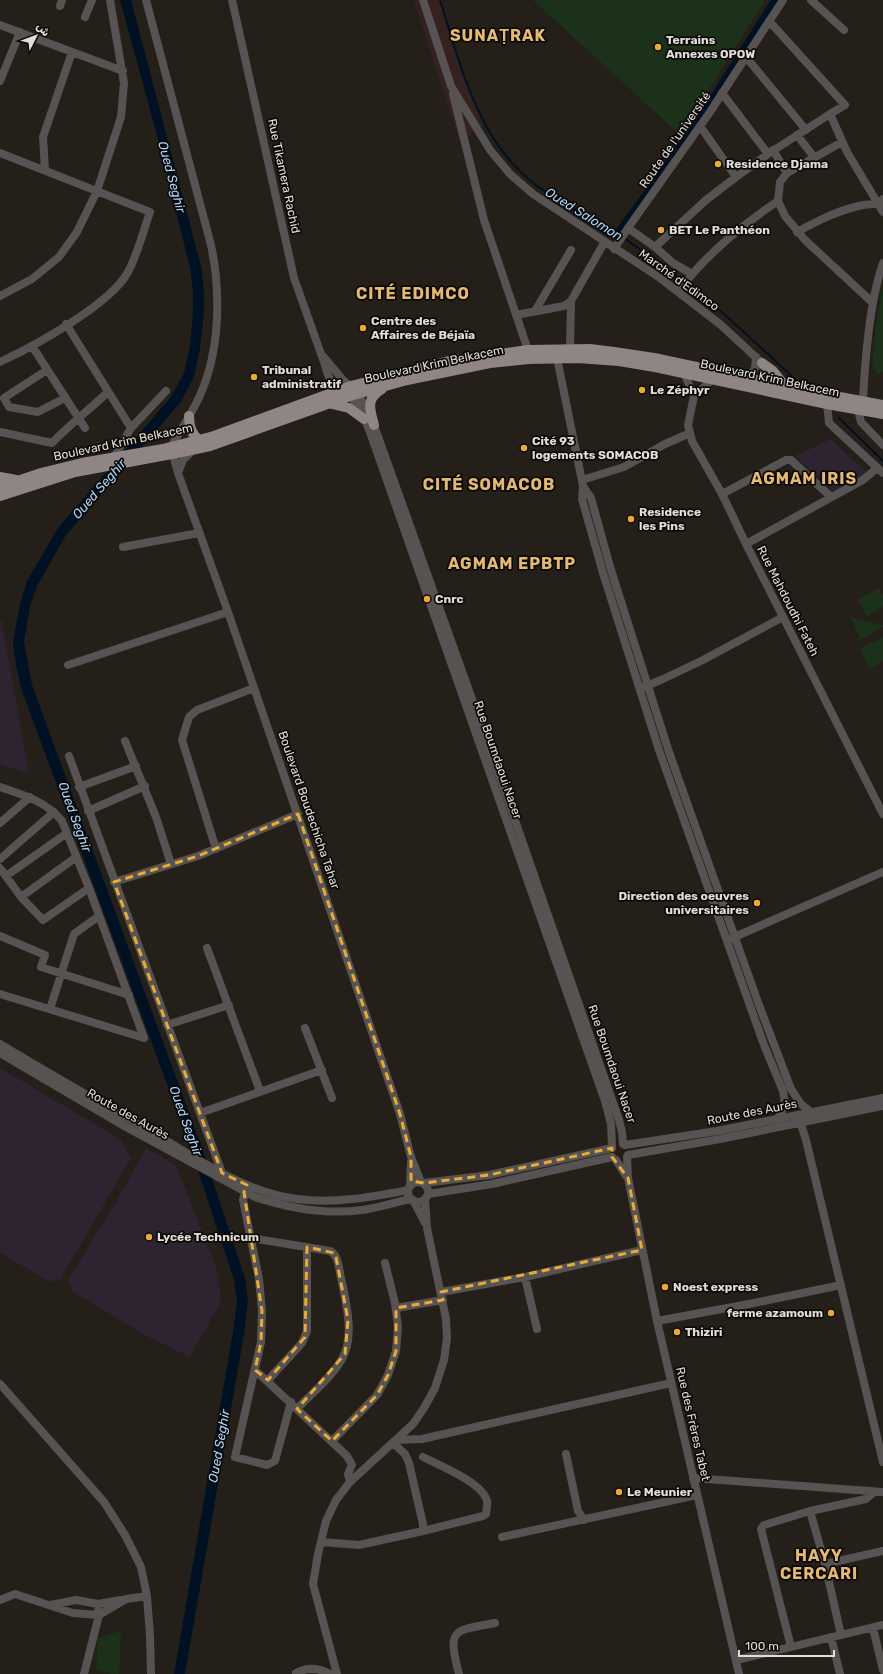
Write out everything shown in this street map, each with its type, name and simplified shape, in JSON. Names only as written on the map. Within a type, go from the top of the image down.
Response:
[{"type":"main road","name":"Boulevard Krim Belkacem","points":[[166,452],[350,391],[449,361],[528,350],[596,350],[648,357],[749,378],[761,385],[827,404],[863,408],[883,405]]},
{"type":"main road","name":"Boulevard Krim Belkacem","points":[[0,487],[42,473],[166,452],[193,450],[226,441],[328,404],[350,391],[390,385],[490,363],[557,358],[593,358],[618,361],[684,373],[712,380],[785,386],[883,414]]},
{"type":"main road","points":[[759,360],[773,371],[785,386]]},
{"type":"main road","points":[[374,425],[369,405],[370,401],[376,392],[390,385]]},
{"type":"main road","points":[[328,404],[336,404],[349,408],[364,419]]},
{"type":"main road","points":[[189,416],[191,429],[199,440]]},
{"type":"main road","name":"Boulevard Krim Belkacem","points":[[0,496],[112,461]]},
{"type":"main road","points":[[0,477],[18,481]]},
{"type":"street","points":[[85,17],[92,0]]},
{"type":"street","points":[[0,296],[32,279],[59,257],[77,232],[97,191],[121,118],[124,83],[110,0]]},
{"type":"street","points":[[146,0],[211,246],[216,276],[218,309],[208,372],[201,394],[166,452]]},
{"type":"street","name":"Rue Tikamera Rachid","points":[[232,0],[295,284],[321,354],[350,391]]},
{"type":"street","name":"Marché d'Edimco","points":[[423,0],[451,86],[490,150],[510,174],[533,194],[604,243],[679,291],[721,325],[759,360]]},
{"type":"street","name":"Route de l'université","points":[[614,249],[630,221],[683,146],[700,126],[783,0]]},
{"type":"street","points":[[811,0],[844,30]]},
{"type":"street","points":[[655,247],[706,200],[736,177],[771,152],[845,105],[769,21]]},
{"type":"street","points":[[0,25],[123,71]]},
{"type":"street","points":[[0,81],[20,32]]},
{"type":"street","points":[[45,170],[43,137],[72,52]]},
{"type":"street","points":[[746,57],[806,130]]},
{"type":"street","points":[[451,86],[484,220],[528,350]]},
{"type":"street","points":[[722,93],[787,173]]},
{"type":"street","points":[[830,114],[842,142],[881,201],[883,212]]},
{"type":"street","points":[[700,126],[736,177]]},
{"type":"street","points":[[797,135],[814,157]]},
{"type":"street","points":[[842,142],[787,173],[780,182],[778,201],[785,216],[797,232],[873,303]]},
{"type":"street","points":[[0,153],[150,212],[128,271],[119,285],[92,308],[32,346],[0,362]]},
{"type":"street","points":[[679,291],[691,275],[746,225],[778,201]]},
{"type":"street","points":[[797,232],[834,212],[881,201]]},
{"type":"street","points":[[630,221],[673,263],[691,275]]},
{"type":"street","points":[[516,315],[564,306],[571,301],[604,243]]},
{"type":"street","points":[[535,311],[571,250]]},
{"type":"street","points":[[883,263],[877,281],[873,303],[863,408],[860,419],[872,435],[883,445]]},
{"type":"street","points":[[570,349],[571,301]]},
{"type":"street","points":[[66,324],[131,428]]},
{"type":"street","points":[[32,346],[85,428]]},
{"type":"street","points":[[557,358],[583,483],[582,499],[600,566],[707,858],[759,1005],[787,1090],[786,1105],[777,1120]]},
{"type":"street","points":[[749,378],[759,360]]},
{"type":"street","points":[[759,360],[764,370],[761,385]]},
{"type":"street","points":[[47,370],[4,398],[9,407],[38,412],[65,398]]},
{"type":"street","points":[[684,373],[694,396],[712,380]]},
{"type":"street","points":[[112,461],[131,428],[166,391]]},
{"type":"street","name":"Rue Boumdaoui Nacer","points":[[350,391],[364,419],[605,1101],[611,1124],[612,1147]]},
{"type":"street","name":"Rue Boumdaoui Nacer","points":[[350,391],[368,410],[374,425],[504,790],[619,1120],[624,1145]]},
{"type":"street","points":[[0,432],[52,443],[63,431],[79,419],[108,392]]},
{"type":"street","name":"Rue Mahdoudhi Fateh","points":[[694,396],[688,425],[692,441],[722,494],[783,618],[883,814]]},
{"type":"street","points":[[746,544],[880,471],[829,423],[827,404]]},
{"type":"street","points":[[583,483],[624,467],[665,444],[690,433]]},
{"type":"street","points":[[178,473],[183,460],[193,450]]},
{"type":"street","name":"Boulevard Boudechicha Tahar","points":[[166,452],[178,473],[228,612],[400,1114],[412,1157],[422,1183]]},
{"type":"street","points":[[722,494],[786,460],[791,460],[831,497]]},
{"type":"street","points":[[123,547],[199,533]]},
{"type":"street","points":[[68,665],[228,612]]},
{"type":"street","points":[[644,687],[701,661],[783,618]]},
{"type":"street","points":[[644,687],[698,862],[764,1045],[787,1090],[811,1112]]},
{"type":"street","points":[[216,848],[182,740],[189,717],[197,710],[254,688]]},
{"type":"street","points":[[125,741],[144,786],[171,864]]},
{"type":"street","points":[[69,756],[79,787],[200,1113],[217,1172]]},
{"type":"street","points":[[79,787],[136,766]]},
{"type":"street","points":[[88,811],[144,786]]},
{"type":"street","points":[[0,788],[30,797],[54,812],[62,822],[129,995],[144,1038],[0,994]]},
{"type":"street","points":[[0,823],[30,797]]},
{"type":"street","points":[[0,859],[54,812]]},
{"type":"street","points":[[114,882],[198,856],[298,814]]},
{"type":"street","points":[[6,876],[67,833]]},
{"type":"street","points":[[21,897],[75,858]]},
{"type":"street","points":[[698,862],[707,858]]},
{"type":"street","points":[[0,868],[21,897],[42,920],[88,888]]},
{"type":"street","points":[[726,940],[883,872]]},
{"type":"street","points":[[50,1009],[74,934],[99,916]]},
{"type":"street","points":[[0,936],[45,955],[41,967],[129,995]]},
{"type":"street","points":[[207,948],[260,1091]]},
{"type":"street","points":[[167,1025],[229,1005]]},
{"type":"street","points":[[305,1028],[332,1098]]},
{"type":"street","name":"Route des Aurès","points":[[0,1044],[182,1154]]},
{"type":"street","name":"Route des Aurès","points":[[0,1053],[92,1108],[274,1203],[314,1210],[363,1210],[412,1200]]},
{"type":"street","points":[[200,1113],[322,1070]]},
{"type":"street","name":"Route des Aurès","points":[[628,1156],[720,1139],[883,1098]]},
{"type":"street","name":"Route des Aurès","points":[[624,1145],[777,1120],[799,1119],[811,1112],[822,1114],[883,1106]]},
{"type":"street","points":[[799,1119],[841,1285],[883,1462]]},
{"type":"street","points":[[412,1200],[418,1202],[427,1196],[614,1159],[624,1160],[628,1156],[628,1150],[624,1145],[617,1144],[612,1147],[489,1175],[422,1183],[415,1182],[409,1188],[412,1200],[427,1228]]},
{"type":"street","points":[[612,1147],[610,1152],[614,1159]]},
{"type":"street","name":"Rue des Frères Tabet","points":[[628,1156],[628,1178],[657,1321],[739,1674]]},
{"type":"street","name":"Boulevard Boudechicha Tahar","points":[[409,1188],[412,1157]]},
{"type":"street","name":"Rue des Frères Tabet","points":[[614,1159],[628,1178]]},
{"type":"street","points":[[337,1674],[314,1584],[326,1521],[336,1500],[350,1482],[398,1441],[413,1424],[424,1408],[435,1388],[441,1370],[447,1338],[446,1319],[442,1296],[427,1228],[427,1188],[422,1183]]},
{"type":"street","points":[[245,1188],[243,1200],[259,1279],[262,1311],[261,1342],[235,1458],[267,1466],[275,1460],[291,1402]]},
{"type":"street","name":"Route des Aurès","points":[[245,1188],[297,1199],[326,1201],[348,1200],[409,1188]]},
{"type":"street","points":[[250,1238],[330,1251],[334,1254],[346,1303],[349,1329],[344,1354],[341,1362],[297,1409]]},
{"type":"street","points":[[268,1380],[306,1337],[308,1320],[307,1247]]},
{"type":"street","points":[[396,1308],[525,1276],[642,1250]]},
{"type":"street","points":[[332,1441],[377,1395],[388,1375],[396,1351],[398,1327],[396,1308],[385,1263]]},
{"type":"street","points":[[525,1276],[537,1329]]},
{"type":"street","points":[[657,1321],[841,1285]]},
{"type":"street","points":[[255,1370],[268,1380],[332,1441],[351,1462],[352,1465],[348,1474],[350,1482]]},
{"type":"street","points":[[398,1441],[422,1439],[671,1383]]},
{"type":"street","points":[[0,1384],[104,1502],[125,1535],[141,1567],[147,1596],[150,1636],[150,1674]]},
{"type":"street","points":[[398,1441],[409,1463],[423,1524],[423,1531]]},
{"type":"street","points":[[398,1441],[404,1454]]},
{"type":"street","points":[[566,1454],[578,1511],[584,1520]]},
{"type":"street","points":[[321,1542],[359,1545],[423,1531],[486,1514],[487,1502],[483,1494],[464,1479],[423,1457]]},
{"type":"street","points":[[693,1478],[879,1492]]},
{"type":"street","points":[[791,1647],[761,1529],[764,1525],[810,1511],[866,1498],[879,1492]]},
{"type":"street","points":[[502,1537],[697,1495]]},
{"type":"street","points":[[810,1511],[825,1564],[841,1635]]},
{"type":"street","points":[[825,1564],[883,1551]]},
{"type":"street","points":[[0,1600],[15,1594],[73,1613],[147,1596]]},
{"type":"street","points":[[49,1605],[76,1600],[96,1608],[126,1600]]},
{"type":"street","points":[[84,1674],[96,1608]]},
{"type":"street","points":[[459,1674],[454,1647],[454,1639],[457,1632],[464,1629],[495,1623]]},
{"type":"street","points":[[736,1660],[883,1626]]},
{"type":"street","points":[[873,1628],[883,1670]]},
{"type":"street","points":[[831,1637],[840,1674]]},
{"type":"street","points":[[296,1673],[301,1670],[315,1668],[330,1674]]},
{"type":"highlighted area","points":[[298,814],[400,1114],[411,1157],[411,1181],[424,1183],[489,1175],[612,1148],[612,1157],[628,1178],[642,1250],[441,1292],[443,1300],[396,1308],[396,1351],[388,1375],[377,1395],[332,1441],[297,1409],[345,1354],[348,1320],[336,1257],[334,1253],[307,1247],[305,1337],[268,1380],[255,1370],[261,1342],[262,1311],[244,1192],[247,1185],[222,1173],[114,882],[198,856]]},
{"type":"shaded area","points":[[414,0],[439,0],[482,126],[460,142]]},
{"type":"shaded area","points":[[831,439],[868,474],[836,493],[795,456]]},
{"type":"shaded area","points":[[0,621],[2,622],[29,774],[0,764]]},
{"type":"shaded area","points":[[0,1068],[120,1139],[131,1158],[61,1278],[50,1282],[0,1253]]},
{"type":"shaded area","name":"Lycée Technicum","points":[[146,1148],[176,1165],[217,1270],[221,1301],[190,1357],[145,1335],[73,1292],[68,1280],[118,1199]]},
{"type":"green space","points":[[533,0],[763,0],[764,2],[680,135]]},
{"type":"green space","points":[[883,288],[883,372],[877,374],[872,365],[876,323]]},
{"type":"green space","points":[[879,588],[883,595],[883,607],[867,616],[858,600]]},
{"type":"green space","points":[[850,617],[883,625],[883,627],[861,639]]},
{"type":"green space","points":[[883,637],[883,661],[869,669],[860,649]]},
{"type":"green space","points":[[121,1631],[119,1674],[112,1674],[96,1669],[98,1638]]},
{"type":"water","name":"Oued Seghir","points":[[120,0],[131,0],[201,266],[204,290],[204,312],[200,348],[194,377],[180,403],[66,535],[37,586],[30,606],[24,642],[32,685],[202,1148],[245,1278],[248,1301],[244,1334],[185,1674],[174,1674],[233,1332],[237,1301],[234,1280],[192,1152],[21,688],[13,642],[20,604],[27,581],[58,528],[171,397],[184,373],[190,347],[193,291],[190,268],[161,150]]},
{"type":"waterway","name":"Oued Salomon","points":[[440,0],[463,74],[484,122],[497,144],[513,164],[542,190],[620,236]]},
{"type":"waterway","points":[[617,234],[692,131],[775,0]]},
{"type":"waterway","name":"Oued Salomon","points":[[624,238],[684,281]]},
{"type":"waterway","name":"Oued Salomon","points":[[688,283],[795,379]]},
{"type":"waterway","name":"Oued Salomon","points":[[839,418],[883,461]]},
{"type":"place","name":"Terrains Annexes OPOW","points":[[658,47]]},
{"type":"place","name":"Residence Djama","points":[[718,164]]},
{"type":"place","name":"BET Le Panthéon","points":[[661,230]]},
{"type":"place","name":"Centre des Affaires de Béjaïa","points":[[363,328]]},
{"type":"place","name":"Tribunal administratif","points":[[254,377]]},
{"type":"place","name":"Le Zéphyr","points":[[642,390]]},
{"type":"place","name":"Cité 93 logements SOMACOB","points":[[524,448]]},
{"type":"place","name":"Residence les Pins","points":[[631,519]]},
{"type":"place","name":"Cnrc","points":[[427,599]]},
{"type":"place","name":"Direction des oeuvres universitaires","points":[[757,903]]},
{"type":"place","name":"Lycée Technicum","points":[[149,1237]]},
{"type":"place","name":"Noest express","points":[[665,1287]]},
{"type":"place","name":"ferme azamoum","points":[[831,1313]]},
{"type":"place","name":"Thiziri","points":[[677,1332]]},
{"type":"place","name":"Le Meunier","points":[[619,1492]]},
{"type":"district","name":"SUNAṬRAK","points":[[498,35]]},
{"type":"district","name":"CITÉ EDIMCO","points":[[413,293]]},
{"type":"district","name":"AGMAM IRIS","points":[[804,478]]},
{"type":"district","name":"CITÉ SOMACOB","points":[[489,484]]},
{"type":"district","name":"AGMAM EPBTP","points":[[512,563]]},
{"type":"district","name":"HAYY CERCARI","points":[[819,1564]]}]
